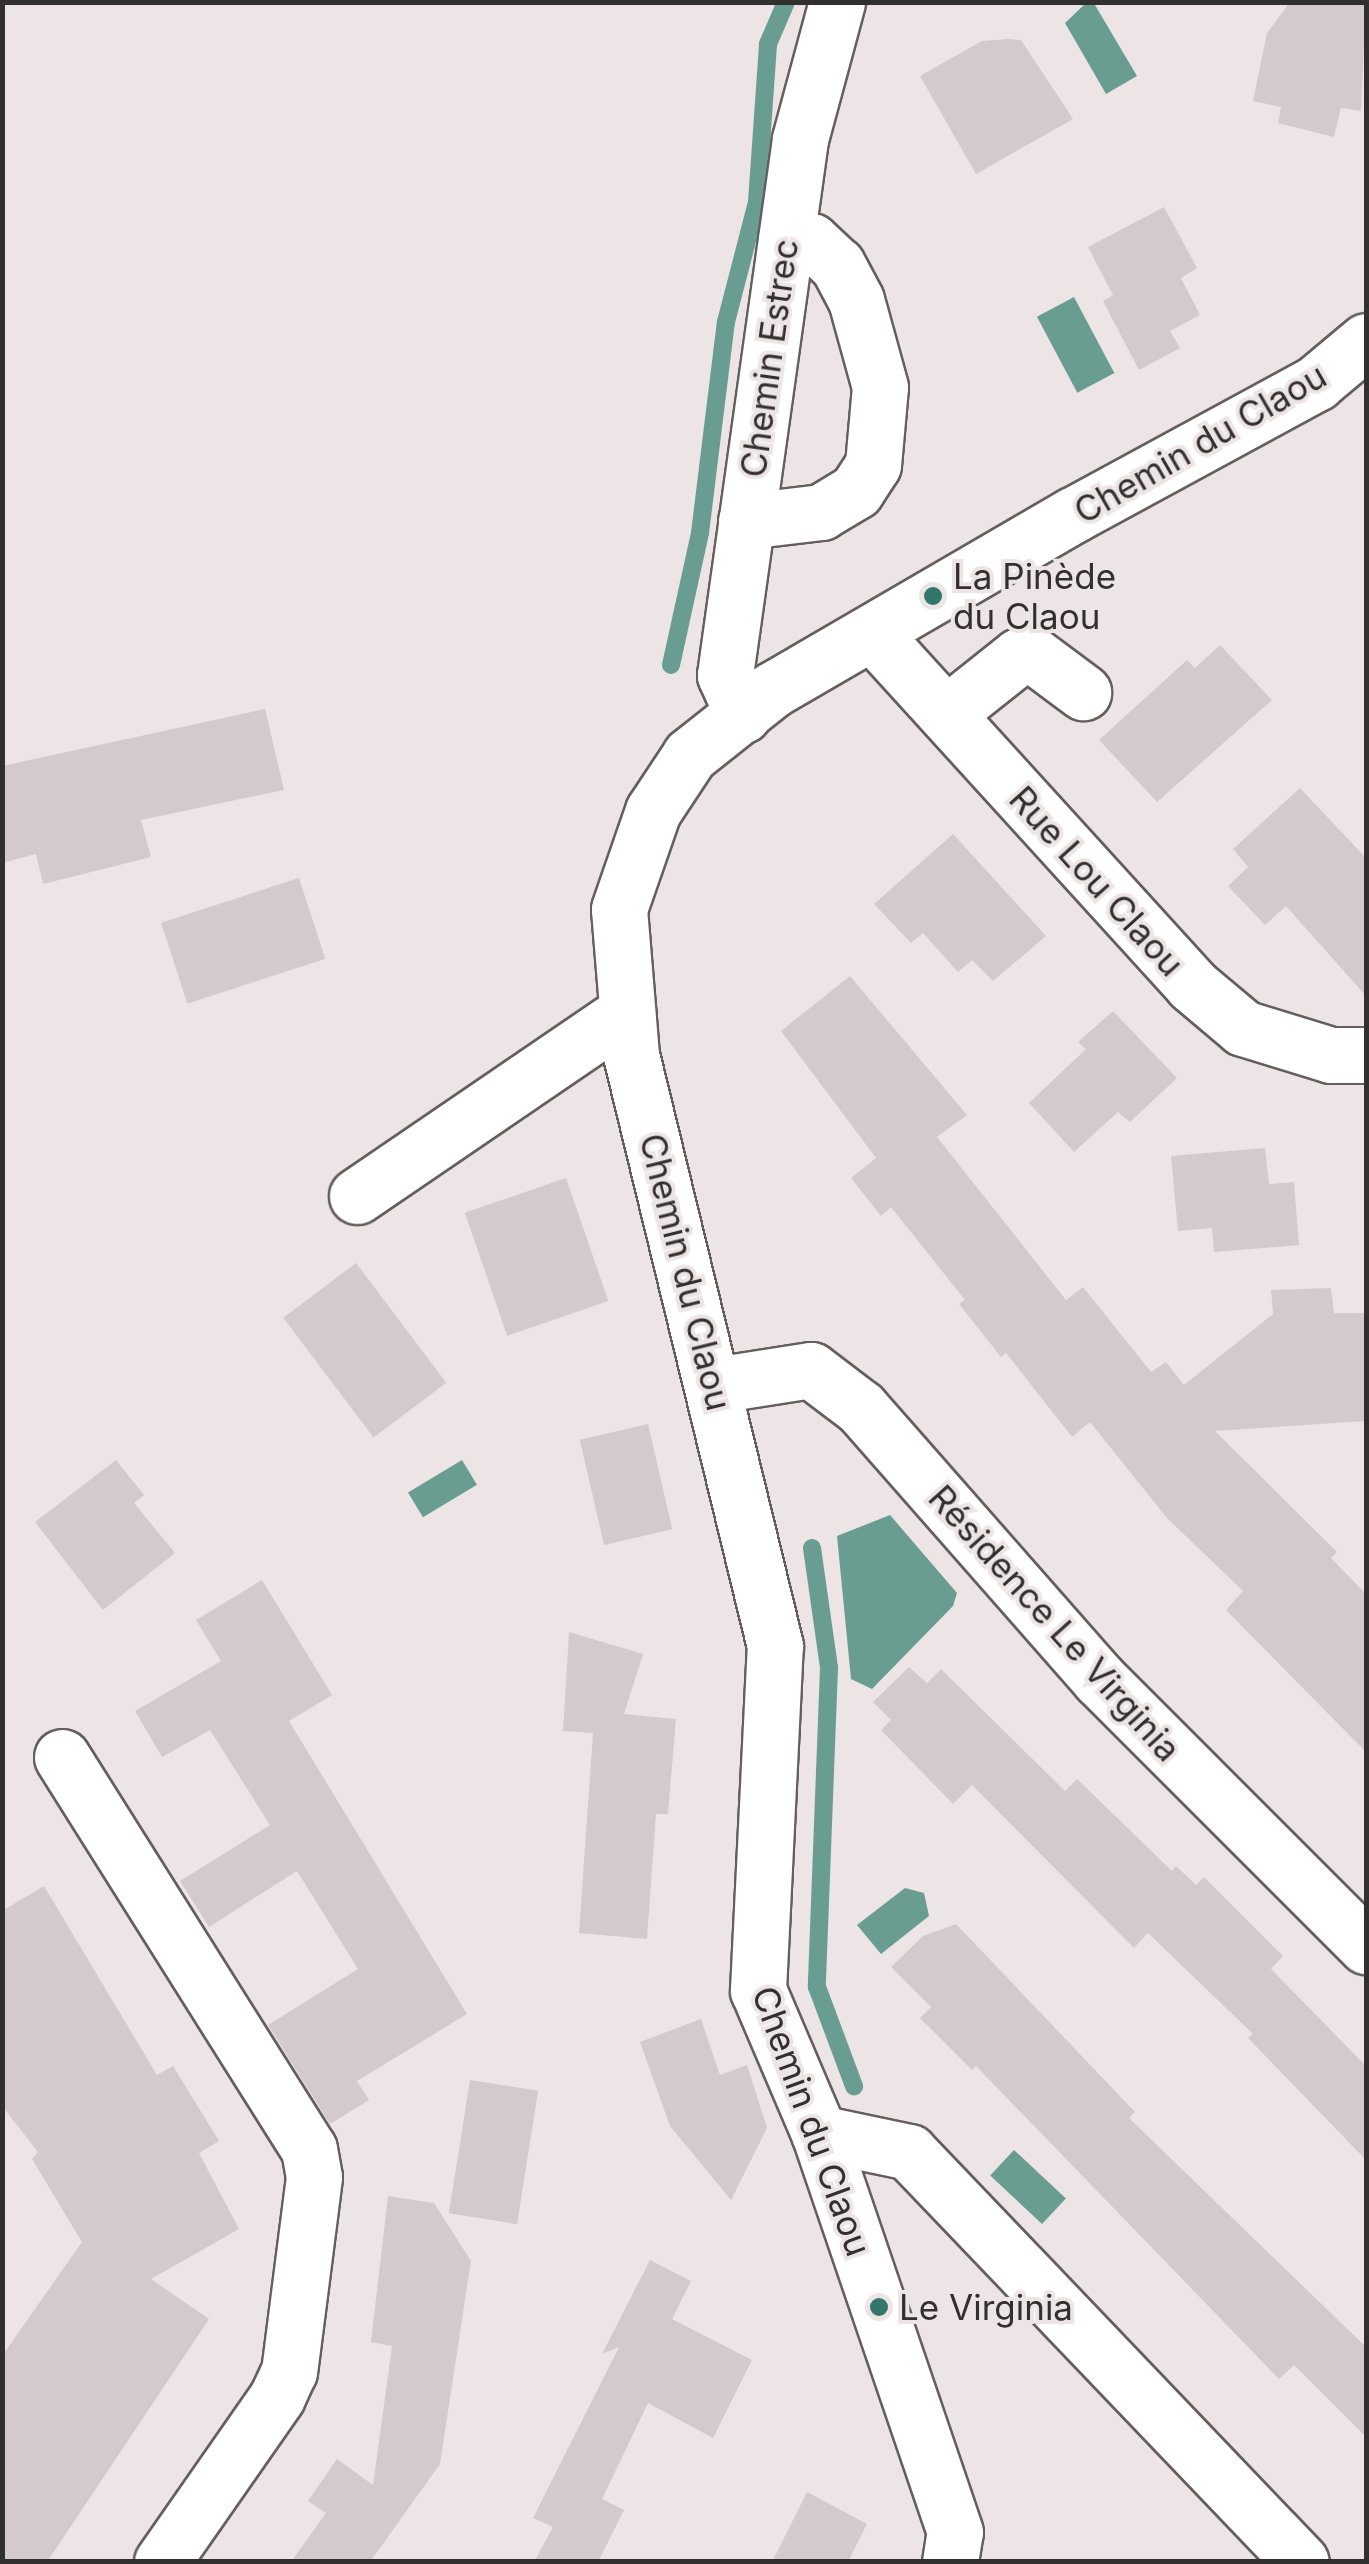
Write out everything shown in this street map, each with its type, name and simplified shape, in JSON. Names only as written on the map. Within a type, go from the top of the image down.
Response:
[{"type":"street","name":"Chemin Estrec","points":[[743,715],[725,675],[800,139],[837,2]]},
{"type":"street","points":[[746,521],[822,512],[856,491],[873,465],[880,388],[856,300],[824,253],[811,241],[786,236]]},
{"type":"street","name":"Chemin du Claou","points":[[950,2562],[956,2532],[820,2133],[758,1990],[775,1646],[715,1385],[631,1054],[619,909],[652,811],[690,755],[743,715],[872,633],[1316,383],[1366,340]]},
{"type":"street","name":"Rue Lou Claou","points":[[872,633],[1192,986],[1243,1028],[1331,1055],[1366,1054]]},
{"type":"street","points":[[946,714],[1019,656],[1032,654],[1083,692]]},
{"type":"street","points":[[358,1196],[627,1012]]},
{"type":"street","name":"Résidence Le Virginia","points":[[715,1385],[811,1370],[861,1408],[1099,1679],[1366,1946]]},
{"type":"street","points":[[62,1757],[309,2149],[314,2177],[288,2371],[277,2398],[162,2562]]},
{"type":"street","points":[[820,2133],[909,2152],[1301,2562]]},
{"type":"shaded area","points":[[1086,3],[1095,5],[1137,76],[1106,94],[1065,23]]},
{"type":"shaded area","points":[[1074,297],[1114,373],[1077,393],[1037,317]]},
{"type":"shaded area","points":[[462,1460],[477,1485],[423,1517],[408,1492]]},
{"type":"shaded area","points":[[890,1515],[957,1593],[953,1606],[872,1689],[851,1679],[837,1536]]},
{"type":"shaded area","points":[[905,1888],[924,1893],[929,1916],[881,1954],[857,1925]]},
{"type":"shaded area","points":[[1014,2150],[1066,2198],[1042,2224],[990,2176]]},
{"type":"building","points":[[1290,2],[1366,2],[1361,111],[1341,108],[1334,137],[1278,123],[1281,107],[1253,101],[1267,33]]},
{"type":"building","points":[[1021,40],[1073,119],[976,174],[920,76],[982,41]]},
{"type":"building","points":[[1164,207],[1197,268],[1181,278],[1200,315],[1170,331],[1180,348],[1139,370],[1103,301],[1113,295],[1088,247]]},
{"type":"building","points":[[1220,645],[1272,700],[1157,802],[1099,740],[1187,660],[1195,668]]},
{"type":"building","points":[[265,709],[284,790],[141,820],[151,857],[43,884],[36,854],[2,863],[2,766]]},
{"type":"building","points":[[1300,788],[1366,858],[1366,996],[1286,906],[1265,925],[1228,886],[1248,867],[1233,849]]},
{"type":"building","points":[[953,834],[1046,936],[993,981],[972,960],[958,972],[923,933],[911,943],[874,904]]},
{"type":"building","points":[[299,878],[325,959],[187,1004],[161,923]]},
{"type":"building","points":[[850,976],[967,1115],[937,1137],[1066,1300],[1083,1287],[1151,1372],[1166,1362],[1184,1385],[1273,1314],[1271,1290],[1331,1288],[1334,1313],[1365,1313],[1366,1421],[1215,1431],[1337,1552],[1331,1558],[1366,1594],[1366,1752],[1226,1610],[1243,1591],[1167,1518],[1090,1422],[1072,1437],[1006,1353],[1001,1357],[959,1304],[965,1300],[891,1207],[881,1216],[851,1178],[876,1158],[781,1031]]},
{"type":"building","points":[[1113,1011],[1177,1078],[1130,1122],[1118,1112],[1074,1152],[1029,1103],[1086,1049],[1078,1042]]},
{"type":"building","points":[[1265,1148],[1269,1184],[1294,1182],[1299,1245],[1214,1252],[1212,1228],[1178,1231],[1171,1156]]},
{"type":"building","points":[[566,1178],[608,1301],[507,1336],[465,1213]]},
{"type":"building","points":[[356,1263],[446,1383],[374,1438],[283,1318]]},
{"type":"building","points":[[648,1424],[672,1529],[604,1545],[580,1440]]},
{"type":"building","points":[[116,1460],[144,1495],[134,1503],[175,1553],[103,1610],[35,1522]]},
{"type":"building","points":[[262,1580],[332,1695],[289,1721],[467,2014],[357,2081],[369,2100],[330,2124],[268,2025],[358,1969],[297,1871],[209,1927],[180,1881],[270,1825],[210,1730],[162,1757],[135,1711],[221,1661],[196,1620]]},
{"type":"building","points":[[569,1632],[643,1654],[624,1714],[676,1719],[668,1814],[656,1814],[647,1939],[579,1933],[593,1733],[563,1731]]},
{"type":"building","points":[[909,1667],[927,1683],[941,1669],[1065,1791],[1077,1779],[1172,1871],[1176,1866],[1196,1885],[1204,1877],[1283,1956],[1271,1969],[1366,2066],[1366,2160],[1248,2038],[1253,2034],[1148,1933],[1134,1948],[972,1785],[953,1804],[881,1730],[891,1720],[873,1702]]},
{"type":"building","points":[[44,1886],[157,2075],[173,2066],[219,2141],[199,2153],[239,2229],[151,2279],[209,2319],[47,2562],[2,2562],[2,2356],[82,2242],[32,2159],[38,2152],[2,2106],[2,1911]]},
{"type":"building","points":[[956,1924],[1135,2112],[1129,2118],[1366,2347],[1366,2437],[1294,2365],[1279,2379],[976,2066],[972,2070],[920,2018],[931,2007],[891,1967],[923,1936]]},
{"type":"building","points":[[701,2019],[720,2075],[747,2065],[767,2128],[731,2200],[670,2126],[640,2042]]},
{"type":"building","points":[[470,2080],[538,2091],[517,2224],[449,2213]]},
{"type":"building","points":[[388,2196],[434,2203],[471,2261],[440,2464],[370,2562],[291,2562],[326,2513],[308,2501],[337,2459],[373,2485],[392,2346],[371,2342]]},
{"type":"building","points":[[650,2260],[691,2281],[672,2319],[752,2360],[713,2438],[648,2403],[602,2499],[624,2510],[598,2562],[534,2562],[553,2527],[533,2518],[619,2347],[602,2354]]},
{"type":"building","points":[[807,2492],[867,2524],[848,2562],[772,2562]]},
{"type":"waterway","points":[[671,665],[700,533],[726,322],[757,202],[768,44],[786,2]]},
{"type":"waterway","points":[[812,1548],[829,1668],[817,1987],[854,2086]]},
{"type":"place","name":"La Pinède du Claou","points":[[933,596]]},
{"type":"place","name":"Le Virginia","points":[[879,2307]]}]
